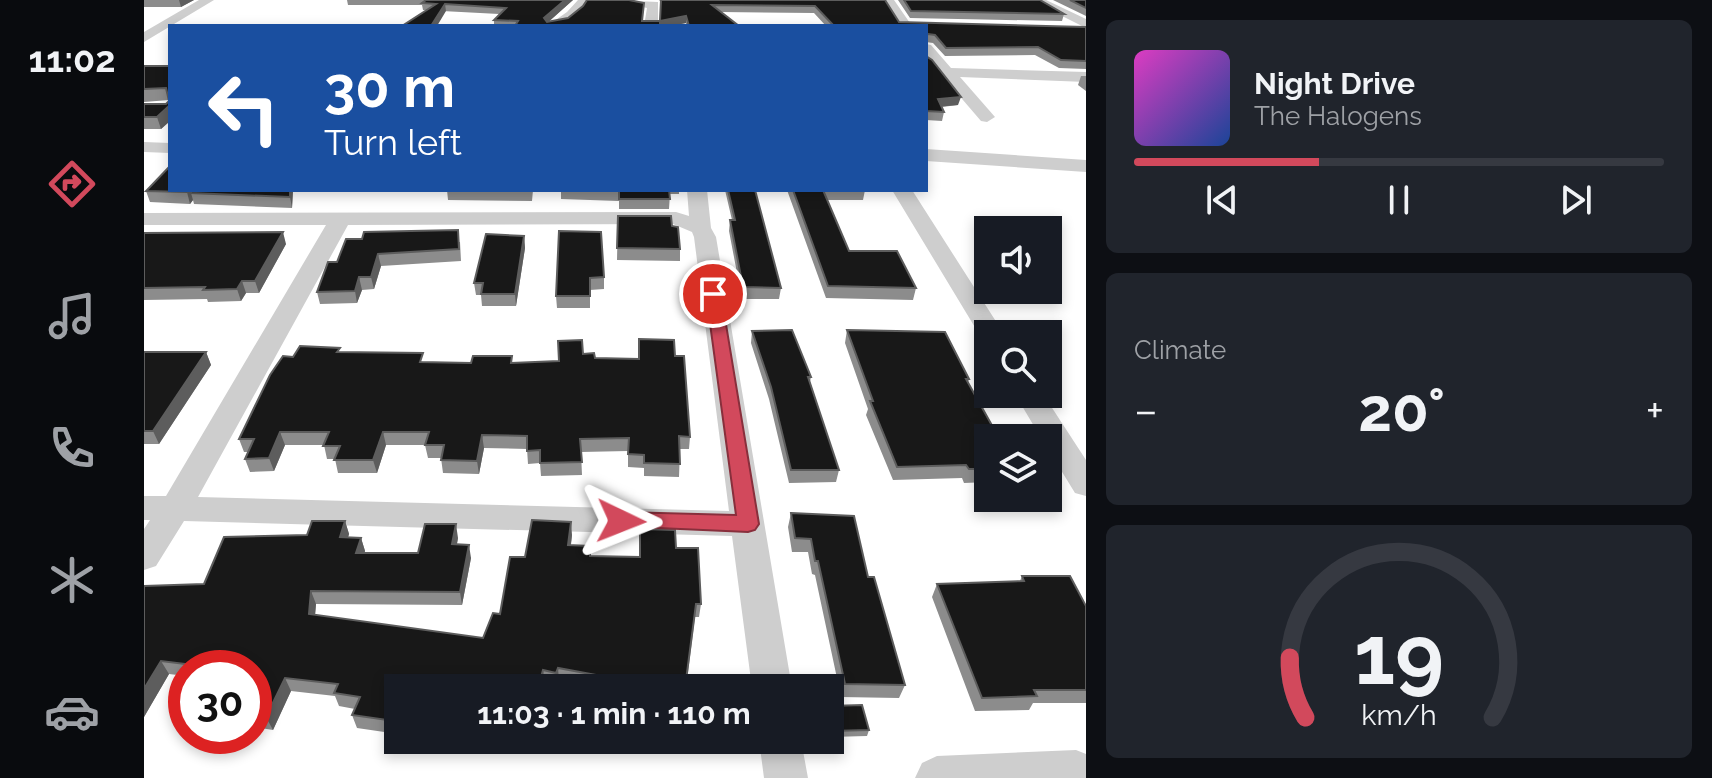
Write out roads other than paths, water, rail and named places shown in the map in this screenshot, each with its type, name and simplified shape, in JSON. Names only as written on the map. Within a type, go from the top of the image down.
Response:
[{"type":"street","points":[[144,38],[208,0]]},
{"type":"street","points":[[557,24],[572,15],[584,0]]},
{"type":"street","points":[[619,0],[654,5],[650,14],[651,24]]},
{"type":"street","points":[[888,0],[904,24]]},
{"type":"street","points":[[1036,0],[1086,26]]},
{"type":"street","points":[[1058,30],[1086,26]]},
{"type":"street","points":[[928,50],[987,117]]},
{"type":"street","points":[[949,72],[1086,77]]},
{"type":"street","points":[[144,147],[168,148]]},
{"type":"street","points":[[928,155],[1086,166]]},
{"type":"street","points":[[697,192],[700,228],[705,237],[770,674]]},
{"type":"street","points":[[903,192],[982,320]]},
{"type":"street","points":[[144,556],[160,508],[341,218]]},
{"type":"street","points":[[144,219],[676,218],[700,228]]},
{"type":"street","points":[[1038,408],[1086,485]]},
{"type":"street","points":[[160,508],[748,524]]},
{"type":"street","points":[[782,754],[786,778]]},
{"type":"street","points":[[937,778],[1076,771]]}]
